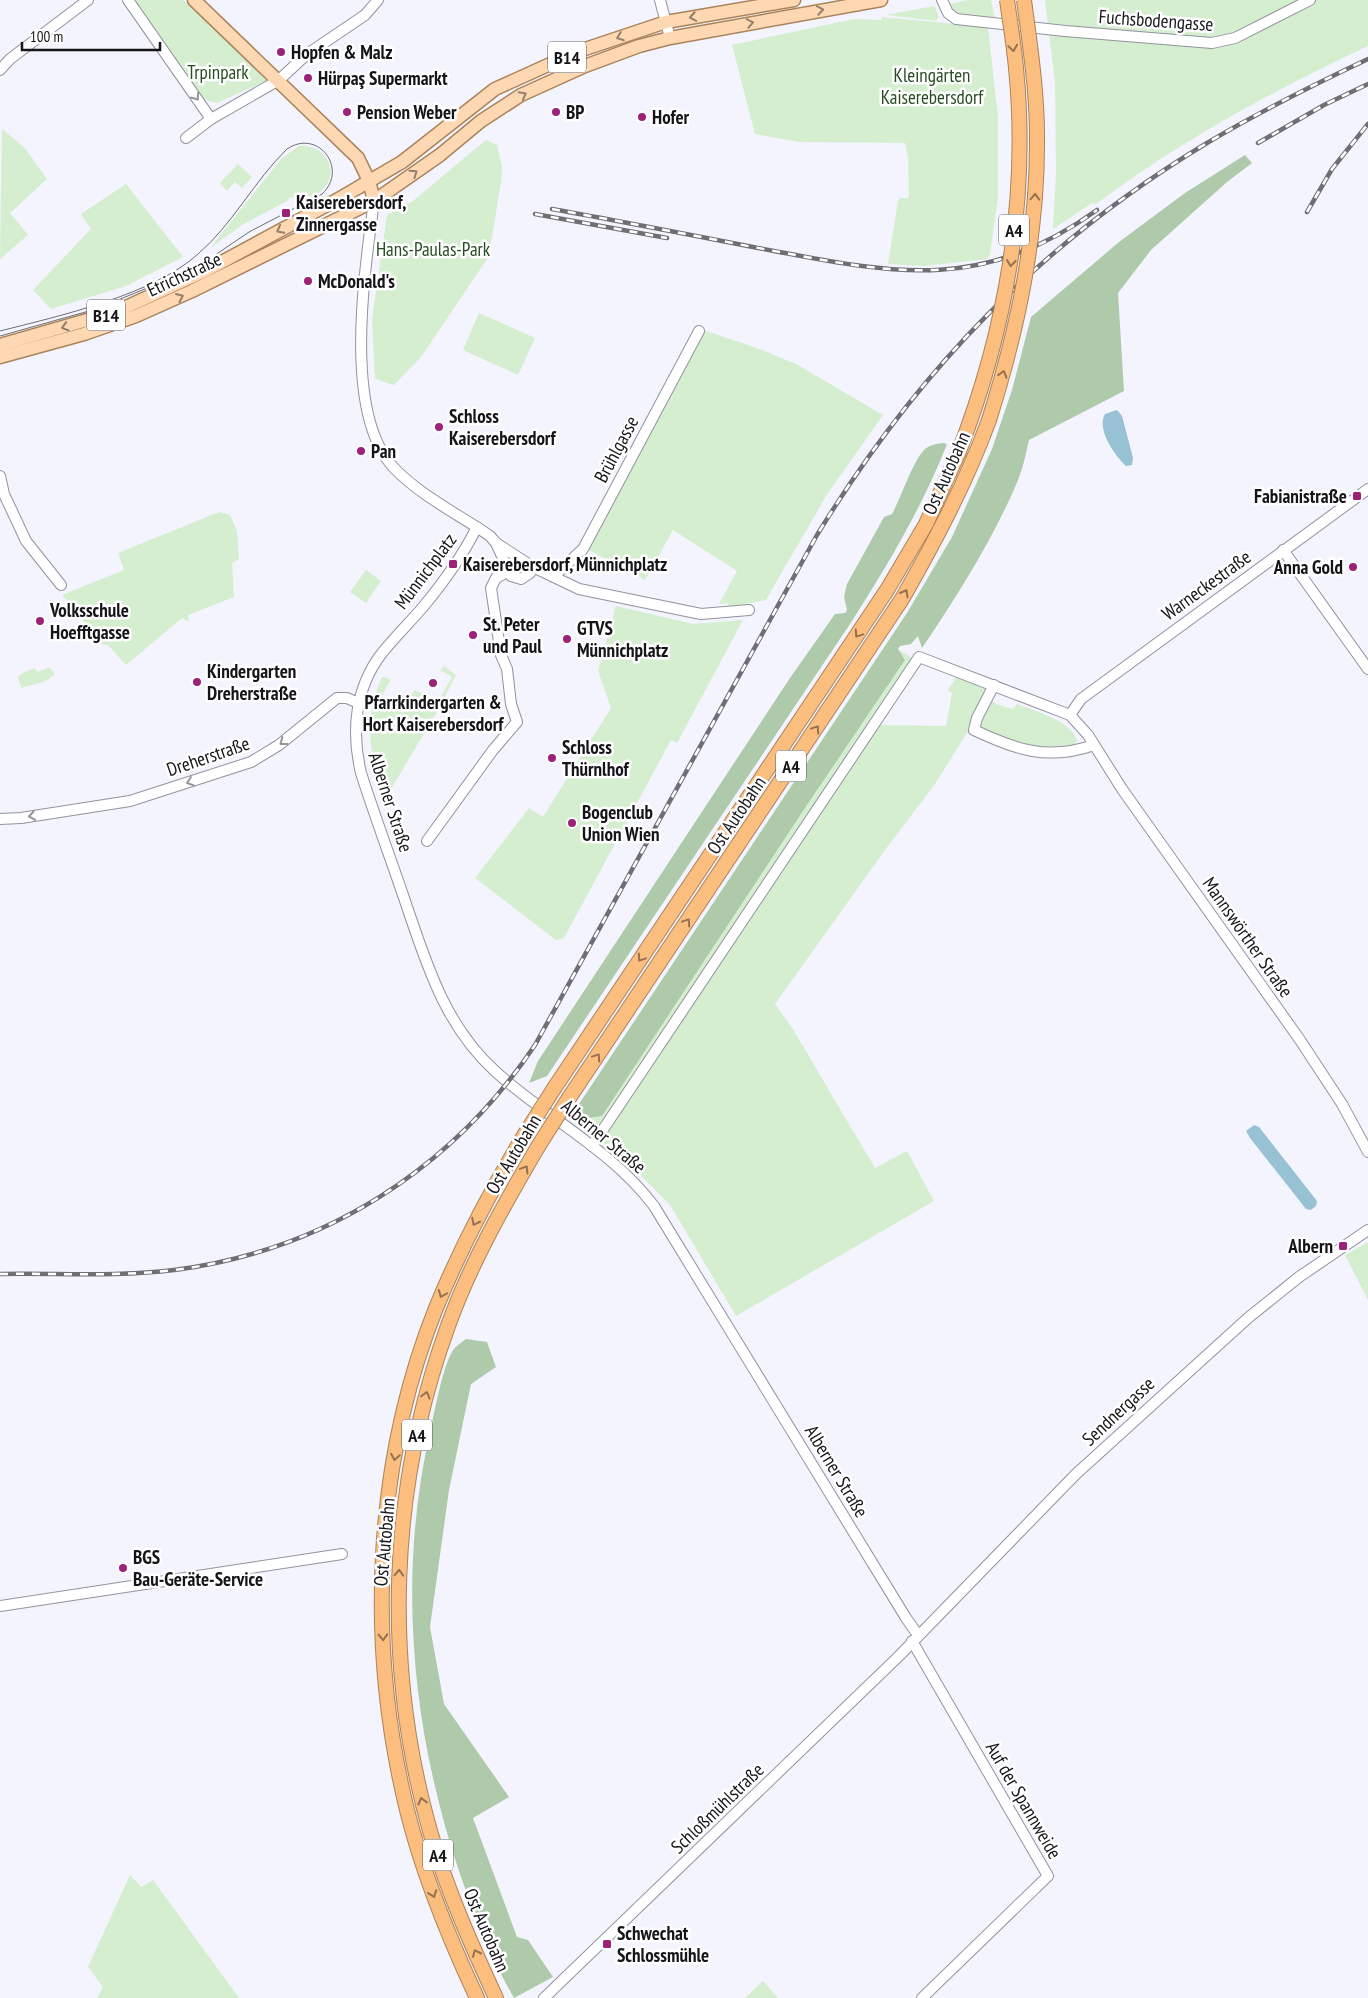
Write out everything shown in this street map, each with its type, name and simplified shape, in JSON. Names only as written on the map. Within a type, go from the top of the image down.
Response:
[{"type":"highway","name":"Ost Autobahn","points":[[476,1997],[430,1887],[407,1812],[396,1761],[384,1670],[382,1595],[389,1495],[398,1443],[410,1393],[430,1326],[461,1250],[489,1194],[555,1087],[887,590],[926,524],[958,454],[974,412],[994,345],[1009,274],[1017,206],[1019,137],[1016,68],[1007,0]]},
{"type":"highway","name":"Ost Autobahn","points":[[496,1998],[452,1895],[421,1796],[404,1705],[400,1663],[398,1604],[400,1550],[404,1506],[420,1421],[448,1325],[476,1258],[539,1145],[902,599],[941,531],[974,460],[1011,350],[1026,277],[1034,209],[1037,136],[1033,67],[1024,0]]},
{"type":"main road","points":[[194,0],[358,158],[369,181],[374,201]]},
{"type":"main road","name":"B14","points":[[369,181],[402,162],[495,89],[580,51],[666,22],[794,0]]},
{"type":"main road","name":"B14","points":[[374,201],[440,155],[482,121],[521,95],[585,66],[639,46],[670,38],[881,0]]},
{"type":"main road","name":"Etrichstraße","points":[[0,345],[115,312],[172,288],[369,181]]},
{"type":"main road","name":"Etrichstraße","points":[[0,357],[84,334],[136,316],[192,291],[374,201]]},
{"type":"street","points":[[0,70],[10,59],[88,0]]},
{"type":"street","points":[[128,0],[211,119]]},
{"type":"street","points":[[186,138],[211,119],[279,80],[306,55],[365,16],[378,0]]},
{"type":"street","points":[[660,0],[670,38]]},
{"type":"street","name":"Fuchsbodengasse","points":[[942,0],[948,13],[956,19],[1072,32],[1212,43],[1235,38],[1310,0]]},
{"type":"street","points":[[374,201],[360,355],[361,373],[375,439],[387,460],[408,481],[477,527],[496,543],[533,567],[579,589],[678,611],[701,614],[749,610]]},
{"type":"street","name":"Brühlgasse","points":[[554,576],[583,548],[698,332]]},
{"type":"street","points":[[0,476],[4,494],[26,541],[61,586]]},
{"type":"street","name":"Warneckestraße","points":[[1070,715],[1082,699],[1368,489]]},
{"type":"street","name":"Münnichplatz","points":[[358,703],[376,662],[434,593],[467,546],[477,527]]},
{"type":"street","points":[[496,543],[507,572],[516,579],[521,579],[530,573],[533,567]]},
{"type":"street","points":[[1283,550],[1368,669]]},
{"type":"street","points":[[427,841],[493,750],[517,722],[511,704],[507,669],[501,655],[491,588],[496,578],[507,572]]},
{"type":"street","name":"Mannswörther Straße","points":[[592,1146],[919,657],[1070,715],[1094,745],[1122,789],[1300,1040],[1342,1104],[1368,1152]]},
{"type":"street","points":[[994,685],[977,718],[974,730],[1005,745],[1027,752],[1080,750],[1094,745]]},
{"type":"street","name":"Dreherstraße","points":[[0,819],[21,818],[144,797],[258,759],[307,724],[337,698],[347,698],[358,703]]},
{"type":"street","name":"Alberner Straße","points":[[358,703],[355,744],[361,773],[432,978],[444,1005],[466,1039],[495,1072],[592,1146],[630,1178],[662,1218],[906,1618],[915,1638]]},
{"type":"street","name":"Sendnergasse","points":[[915,1638],[1076,1474],[1222,1340],[1299,1277],[1368,1230]]},
{"type":"street","points":[[0,1606],[342,1554]]},
{"type":"street","name":"Schloßmühlstraße","points":[[544,1998],[915,1638]]},
{"type":"street","name":"Auf der Spannweide","points":[[915,1638],[1048,1876],[922,1998]]},
{"type":"green space","name":"Trpinpark","points":[[132,0],[183,0],[268,77],[266,81],[217,103],[199,98]]},
{"type":"green space","points":[[967,0],[991,0],[995,19],[976,18],[957,13],[950,4]]},
{"type":"green space","points":[[1045,0],[1368,0],[1368,46],[1228,118],[1161,159],[1096,204],[1092,203],[1053,229],[1056,172],[1055,82]]},
{"type":"green space","points":[[934,6],[939,16],[936,21],[886,15]]},
{"type":"green space","name":"Kleingärten Kaiserebersdorf","points":[[882,17],[988,27],[998,117],[998,197],[990,255],[987,259],[925,266],[888,264],[898,201],[900,198],[909,198],[908,158],[905,143],[799,142],[755,134],[732,45],[854,19],[881,20]]},
{"type":"green space","points":[[2,129],[24,147],[47,179],[10,213],[28,235],[0,259]]},
{"type":"green space","name":"Hans-Paulas-Park","points":[[486,140],[497,145],[502,167],[489,256],[421,357],[394,385],[375,379],[372,320],[387,215],[413,201]]},
{"type":"green space","points":[[299,146],[308,146],[323,154],[328,161],[330,169],[327,185],[320,192],[312,196],[288,198],[289,200],[242,225],[210,248],[282,158]]},
{"type":"green space","points":[[1245,155],[1252,163],[1227,182],[1151,250],[1118,293],[1124,391],[1029,440],[1020,475],[1009,501],[974,566],[935,629],[922,648],[918,636],[911,644],[900,646],[898,649],[905,660],[602,1116],[580,1119],[579,1104],[907,613],[952,537],[992,449],[1012,390],[1031,317],[1119,242],[1185,193]]},
{"type":"green space","points":[[238,164],[252,177],[242,188],[235,182],[227,191],[220,183]]},
{"type":"green space","points":[[126,184],[183,257],[126,286],[51,309],[33,290],[91,229],[81,214]]},
{"type":"green space","points":[[479,313],[535,338],[518,375],[463,350]]},
{"type":"green space","points":[[703,330],[754,347],[796,364],[883,415],[826,496],[766,600],[729,607],[728,603],[719,604],[737,571],[673,530],[645,580],[587,549]]},
{"type":"green space","points":[[943,443],[947,444],[915,514],[850,624],[547,1076],[529,1083],[538,1061],[790,678],[835,614],[845,613],[847,610],[844,597],[847,584],[884,517],[892,514],[920,455],[928,447]]},
{"type":"green space","points":[[219,512],[230,515],[237,531],[239,559],[232,563],[234,597],[188,615],[189,622],[182,618],[126,665],[108,645],[103,645],[62,595],[124,570],[118,553]]},
{"type":"green space","points":[[366,570],[381,581],[366,603],[350,592]]},
{"type":"green space","name":"Bogenclub Union Wien","points":[[616,606],[693,624],[743,620],[677,743],[671,740],[564,938],[556,940],[475,878],[529,808],[543,817],[611,708],[598,671]]},
{"type":"green space","points":[[898,649],[914,659],[880,725],[946,726],[952,693],[948,690],[957,676],[985,687],[986,693],[991,700],[999,705],[1013,709],[1017,704],[1052,718],[1069,728],[1077,741],[1074,745],[1026,748],[970,728],[935,784],[885,850],[775,1004],[791,1026],[875,1168],[907,1151],[934,1201],[736,1316],[670,1205],[621,1155],[569,1120],[579,1104],[580,1119],[602,1116],[905,660]]},
{"type":"green space","points":[[444,666],[456,675],[437,712],[385,799],[375,769],[370,738],[372,708],[382,677],[391,679],[379,701],[403,713],[414,690],[424,694],[421,700],[414,702],[417,711],[426,709],[424,701],[427,696],[438,702],[452,677],[440,670]]},
{"type":"green space","points":[[49,667],[55,674],[46,681],[21,688],[18,676],[34,668],[38,672]]},
{"type":"green space","points":[[1368,1242],[1368,1300],[1345,1255]]},
{"type":"green space","points":[[466,1339],[487,1342],[496,1367],[471,1384],[449,1490],[430,1627],[444,1704],[509,1797],[473,1818],[517,1937],[528,1940],[553,1977],[514,1998],[479,1924],[461,1877],[444,1823],[421,1711],[414,1655],[412,1598],[414,1541],[420,1484],[445,1368],[453,1350]]},
{"type":"green space","points":[[130,1875],[141,1887],[153,1880],[239,1998],[97,1998],[103,1987],[88,1967]]},
{"type":"green space","points":[[763,1981],[778,1998],[745,1998]]},
{"type":"water","points":[[1117,410],[1122,416],[1133,458],[1132,465],[1126,466],[1112,449],[1103,427],[1105,414]]},
{"type":"water","points":[[1254,1125],[1259,1127],[1317,1201],[1316,1206],[1311,1210],[1306,1209],[1250,1138],[1246,1131]]},
{"type":"tram line","points":[[0,331],[104,302],[156,281],[179,268],[211,242],[275,161],[287,149],[299,144],[319,147],[331,163],[330,184],[322,194],[249,232],[196,268],[96,309],[0,336]]},
{"type":"railway","points":[[0,1274],[109,1274],[174,1270],[229,1260],[282,1244],[332,1223],[380,1197],[424,1166],[465,1130],[502,1089],[535,1045],[817,535],[856,475],[897,418],[941,365],[1037,267],[1090,223],[1147,182],[1246,120],[1368,59]]},
{"type":"railway","points":[[1258,143],[1324,105],[1368,84]]},
{"type":"railway","points":[[1307,212],[1332,169],[1368,124]]},
{"type":"railway","points":[[552,209],[846,264],[889,269],[930,270],[971,266],[1011,256],[1053,237],[1097,210]]},
{"type":"railway","points":[[535,214],[667,238]]},
{"type":"place","name":"Hopfen & Malz","points":[[281,52]]},
{"type":"place","name":"Hürpaş Supermarkt","points":[[308,78]]},
{"type":"place","name":"Pension Weber","points":[[347,112]]},
{"type":"place","name":"BP","points":[[556,112]]},
{"type":"place","name":"Hofer","points":[[642,117]]},
{"type":"place","name":"Kaiserebersdorf, Zinnergasse","points":[[286,213]]},
{"type":"place","name":"McDonald's","points":[[308,281]]},
{"type":"place","name":"Schloss Kaiserebersdorf","points":[[439,427]]},
{"type":"place","name":"Pan","points":[[361,451]]},
{"type":"place","name":"Fabianistraße","points":[[1357,496]]},
{"type":"place","name":"Kaiserebersdorf, Münnichplatz","points":[[453,564]]},
{"type":"place","name":"Anna Gold","points":[[1353,567]]},
{"type":"place","name":"Volksschule Hoefftgasse","points":[[40,621]]},
{"type":"place","name":"St. Peter und Paul","points":[[473,635]]},
{"type":"place","name":"GTVS Münnichplatz","points":[[567,639]]},
{"type":"place","name":"Kindergarten Dreherstraße","points":[[197,682]]},
{"type":"place","name":"Pfarrkindergarten & Hort Kaiserebersdorf","points":[[433,683]]},
{"type":"place","name":"Schloss Thürnlhof","points":[[552,758]]},
{"type":"place","name":"Bogenclub Union Wien","points":[[572,823]]},
{"type":"place","name":"Albern","points":[[1343,1246]]},
{"type":"place","name":"BGS Bau-Geräte-Service","points":[[123,1568]]},
{"type":"place","name":"Schwechat Schlossmühle","points":[[607,1944]]}]
